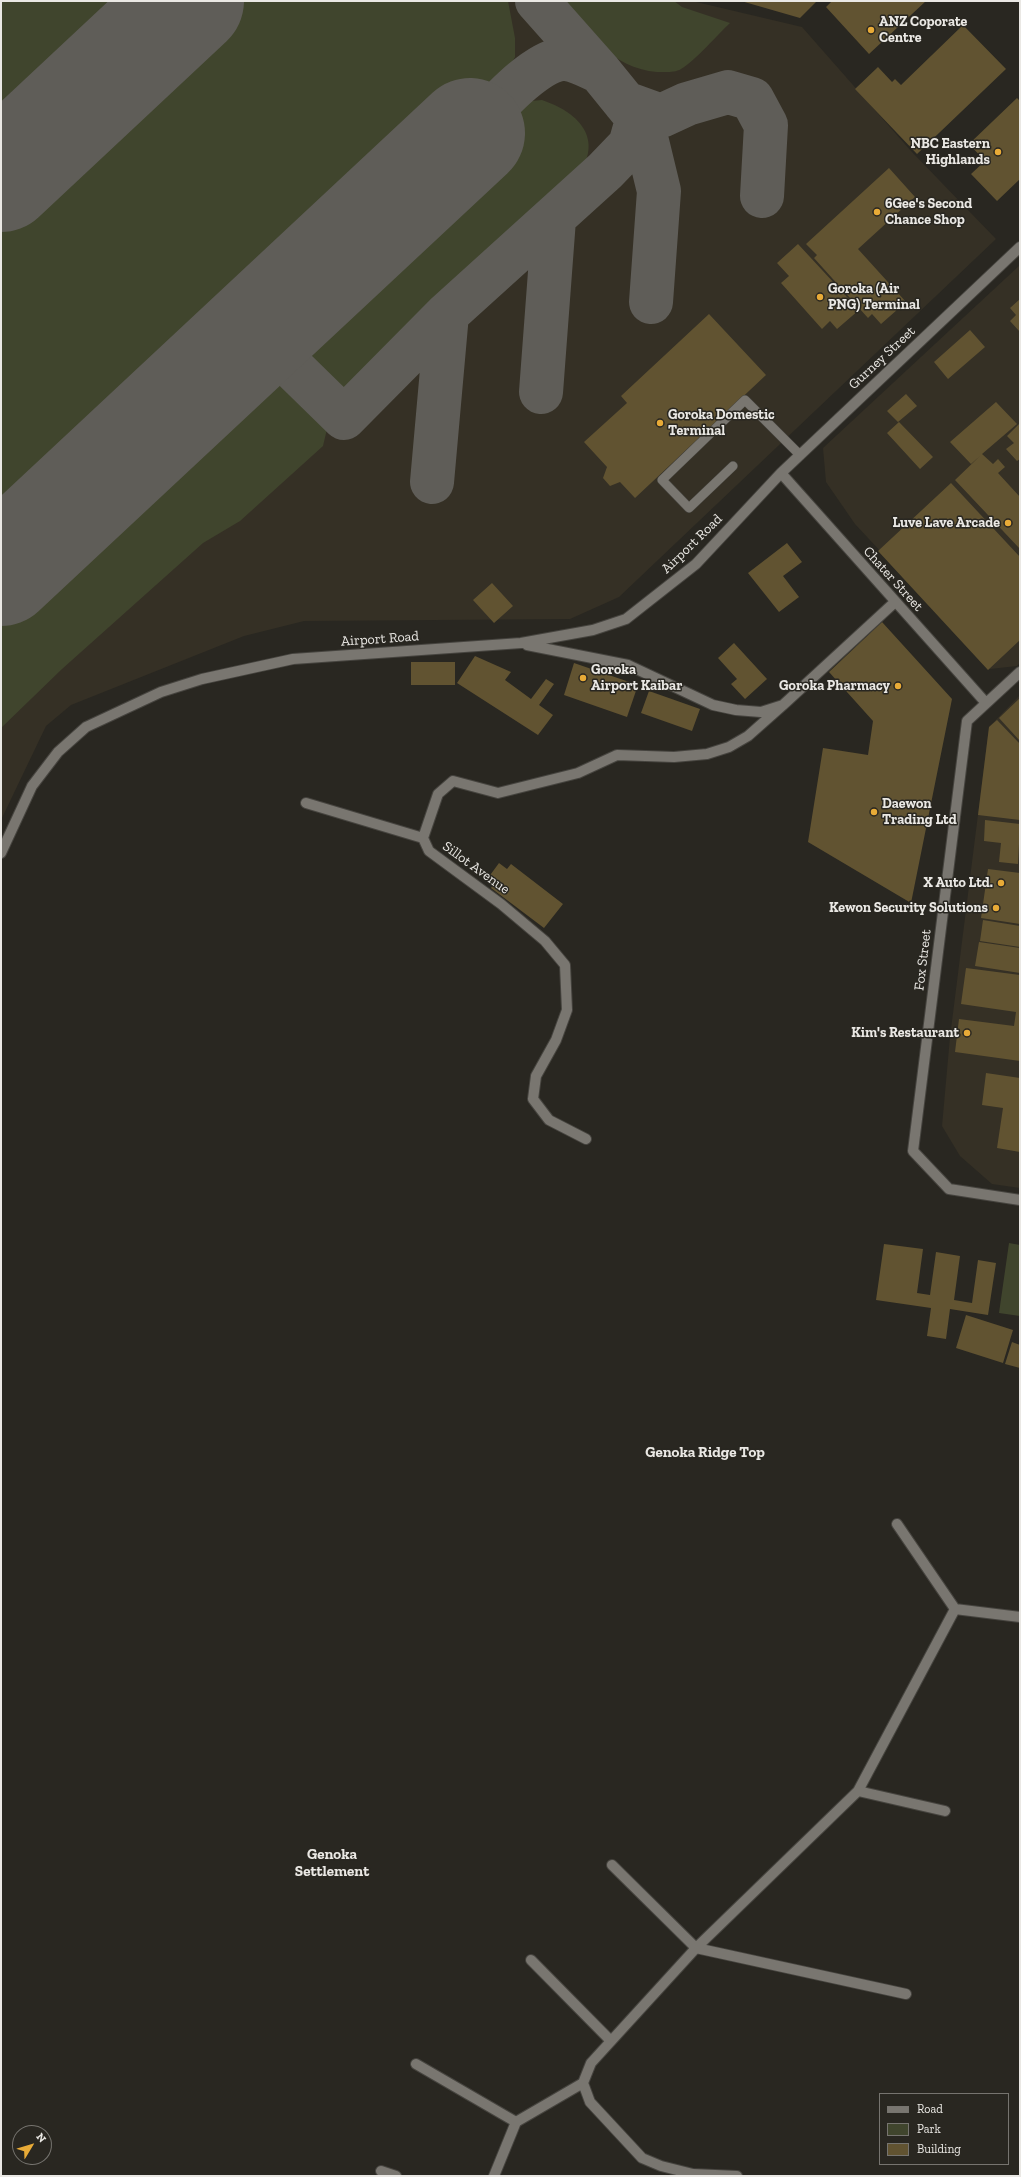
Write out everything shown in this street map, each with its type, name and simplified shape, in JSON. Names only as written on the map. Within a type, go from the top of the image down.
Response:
[{"type":"street","name":"Gurney Street","points":[[781,473],[1020,247]]},
{"type":"street","name":"Chater Street","points":[[781,473],[986,703]]},
{"type":"street","name":"Airport Road","points":[[1,853],[32,786],[58,752],[86,727],[161,692],[202,679],[293,659],[521,643],[593,630],[626,619],[696,564],[781,473]]},
{"type":"street","points":[[521,643],[628,665],[713,705],[736,710],[761,712],[783,705],[895,602]]},
{"type":"street","name":"Fox Street","points":[[1020,672],[967,721],[913,1151],[948,1189],[1020,1200]]},
{"type":"street","name":"Sillot Avenue","points":[[586,1139],[550,1120],[533,1099],[536,1076],[556,1040],[567,1010],[565,966],[546,941],[501,904],[429,851],[423,838],[438,794],[454,781],[498,794],[578,773],[617,755],[674,757],[707,754],[728,747],[748,736],[783,705]]},
{"type":"street","points":[[306,803],[423,838]]},
{"type":"street","points":[[897,1524],[955,1609],[1020,1617]]},
{"type":"street","points":[[494,2176],[516,2122],[583,2083],[591,2063],[696,1948],[858,1792],[955,1609]]},
{"type":"street","points":[[858,1792],[945,1811]]},
{"type":"street","points":[[612,1865],[696,1948],[906,1994]]},
{"type":"street","points":[[531,1960],[612,2041]]},
{"type":"street","points":[[416,2064],[516,2122]]},
{"type":"street","points":[[583,2083],[590,2102],[642,2158],[661,2166],[693,2174],[737,2176]]},
{"type":"street","points":[[381,2171],[396,2176]]},
{"type":"lane","points":[[733,466],[689,508],[662,480],[746,400],[800,455]]},
{"type":"shaded area","points":[[1,1],[692,1],[802,27],[911,151],[996,239],[619,597],[570,619],[304,621],[244,636],[71,705],[46,726],[1,820]]},
{"type":"shaded area","points":[[1020,265],[1020,663],[1017,666],[990,669],[855,524],[826,482],[823,448]]},
{"type":"shaded area","points":[[1020,695],[1020,1188],[992,1184],[960,1156],[942,1126],[950,1037],[989,727]]},
{"type":"green space","points":[[1,1],[129,1],[1,120]]},
{"type":"green space","points":[[238,1],[508,1],[515,38],[515,57],[505,75],[1,541],[1,219]]},
{"type":"green space","points":[[560,1],[674,1],[682,7],[730,23],[700,54],[687,65],[673,72],[657,72],[641,69],[627,64],[614,56],[602,47]]},
{"type":"green space","points":[[542,100],[566,111],[583,127],[589,148],[586,160],[580,173],[344,401],[336,398],[293,354],[282,336],[288,324],[518,109],[531,101]]},
{"type":"green space","points":[[249,369],[271,369],[316,411],[327,429],[323,446],[240,521],[203,543],[62,669],[1,728],[1,597],[233,377]]},
{"type":"green space","points":[[1009,1243],[1020,1245],[1020,1316],[999,1313]]},
{"type":"building","points":[[741,1],[817,1],[800,18]]},
{"type":"building","name":"ANZ Coporate Centre","points":[[832,1],[926,1],[869,54],[826,7]]},
{"type":"building","points":[[963,25],[1006,69],[917,154],[855,89],[878,67],[892,82],[895,79],[901,85]]},
{"type":"building","name":"NBC Eastern Highlands","points":[[1017,98],[1020,101],[1020,179],[997,201],[971,174],[985,161],[969,144]]},
{"type":"building","points":[[889,168],[915,197],[858,249],[906,302],[881,324],[872,314],[868,318],[814,258],[817,255],[806,244]]},
{"type":"building","name":"Goroka (Air PNG) Terminal","points":[[798,244],[859,310],[837,329],[830,321],[822,329],[781,283],[789,276],[777,263]]},
{"type":"building","points":[[1020,299],[1020,332],[1010,321],[1016,315],[1010,308]]},
{"type":"building","name":"Goroka Domestic Terminal","points":[[709,314],[766,375],[635,498],[620,482],[610,486],[603,478],[607,467],[584,442],[627,403],[621,396]]},
{"type":"building","points":[[970,330],[985,347],[948,379],[934,362]]},
{"type":"building","points":[[906,394],[917,406],[898,422],[887,411]]},
{"type":"building","name":"Luve Lave Arcade","points":[[996,402],[1017,424],[982,454],[993,464],[998,459],[1005,467],[998,473],[1020,497],[1020,549],[955,480],[980,456],[971,464],[950,442]]},
{"type":"building","points":[[899,422],[933,457],[920,469],[887,433]]},
{"type":"building","points":[[1020,423],[1020,459],[1017,461],[1006,449],[1014,443],[1007,436]]},
{"type":"building","points":[[951,483],[1020,557],[1020,640],[988,670],[878,551]]},
{"type":"building","points":[[787,543],[802,562],[783,576],[799,597],[779,612],[748,573]]},
{"type":"building","points":[[492,583],[513,606],[494,623],[473,600]]},
{"type":"building","points":[[882,622],[952,699],[911,903],[808,842],[823,748],[868,755],[873,721],[829,672]]},
{"type":"building","points":[[734,643],[767,679],[745,699],[731,684],[737,679],[718,658]]},
{"type":"building","points":[[475,656],[511,672],[505,680],[531,699],[546,679],[554,684],[539,705],[553,715],[538,735],[457,683]]},
{"type":"building","points":[[411,662],[455,662],[455,685],[411,685]]},
{"type":"building","points":[[574,663],[638,685],[627,717],[564,695]]},
{"type":"building","points":[[649,691],[700,709],[692,731],[641,713]]},
{"type":"building","points":[[1020,698],[1020,741],[999,718]]},
{"type":"building","points":[[997,720],[1020,744],[1020,820],[978,815],[989,727]]},
{"type":"building","points":[[985,820],[1020,824],[1018,864],[999,862],[1001,843],[984,841]]},
{"type":"building","points":[[499,863],[507,869],[511,864],[563,904],[544,928],[491,888],[494,883],[488,878]]},
{"type":"building","points":[[988,869],[1020,873],[1020,924],[981,918]]},
{"type":"building","points":[[983,920],[1020,926],[1020,947],[980,941]]},
{"type":"building","points":[[979,942],[1020,948],[1020,973],[975,966]]},
{"type":"building","points":[[966,968],[1020,975],[1020,1061],[955,1052],[959,1019],[1014,1026],[1016,1012],[961,1004]]},
{"type":"building","points":[[986,1073],[1020,1078],[1020,1152],[997,1148],[1003,1108],[982,1105]]},
{"type":"building","points":[[884,1244],[923,1249],[917,1293],[930,1295],[936,1252],[960,1256],[954,1300],[972,1303],[978,1260],[996,1263],[988,1315],[950,1309],[946,1339],[927,1336],[931,1308],[876,1300]]},
{"type":"building","points":[[966,1315],[1013,1330],[1003,1363],[956,1348]]},
{"type":"building","points":[[1012,1342],[1020,1345],[1020,1368],[1005,1364]]},
{"type":"taxiway","points":[[537,1],[600,72],[643,125],[659,191],[651,302]]},
{"type":"taxiway","points":[[470,133],[513,89],[538,69],[550,62],[567,59],[581,63],[600,72]]},
{"type":"taxiway","points":[[625,103],[661,116],[687,104],[728,92],[752,99],[766,125],[762,196]]},
{"type":"taxiway","points":[[432,482],[447,314],[605,171],[630,145],[638,117]]},
{"type":"taxiway","points":[[541,392],[554,219]]},
{"type":"taxiway","points":[[255,331],[344,418],[447,314]]},
{"type":"runway","points":[[1,177],[189,1]]},
{"type":"runway","points":[[1,571],[470,133]]},
{"type":"place","name":"ANZ Coporate Centre","points":[[871,30]]},
{"type":"place","name":"NBC Eastern Highlands","points":[[998,152]]},
{"type":"place","name":"6Gee's Second Chance Shop","points":[[877,212]]},
{"type":"place","name":"Goroka (Air PNG) Terminal","points":[[820,297]]},
{"type":"place","name":"Goroka Domestic Terminal","points":[[660,423]]},
{"type":"place","name":"Luve Lave Arcade","points":[[1008,523]]},
{"type":"place","name":"Goroka Airport Kaibar","points":[[583,678]]},
{"type":"place","name":"Goroka Pharmacy","points":[[898,686]]},
{"type":"place","name":"Daewon Trading Ltd","points":[[874,812]]},
{"type":"place","name":"X Auto Ltd.","points":[[1001,883]]},
{"type":"place","name":"Kewon Security Solutions","points":[[996,908]]},
{"type":"place","name":"Kim's Restaurant","points":[[967,1033]]},
{"type":"district","name":"Genoka Ridge Top","points":[[705,1453]]},
{"type":"district","name":"Genoka Settlement","points":[[332,1864]]}]
